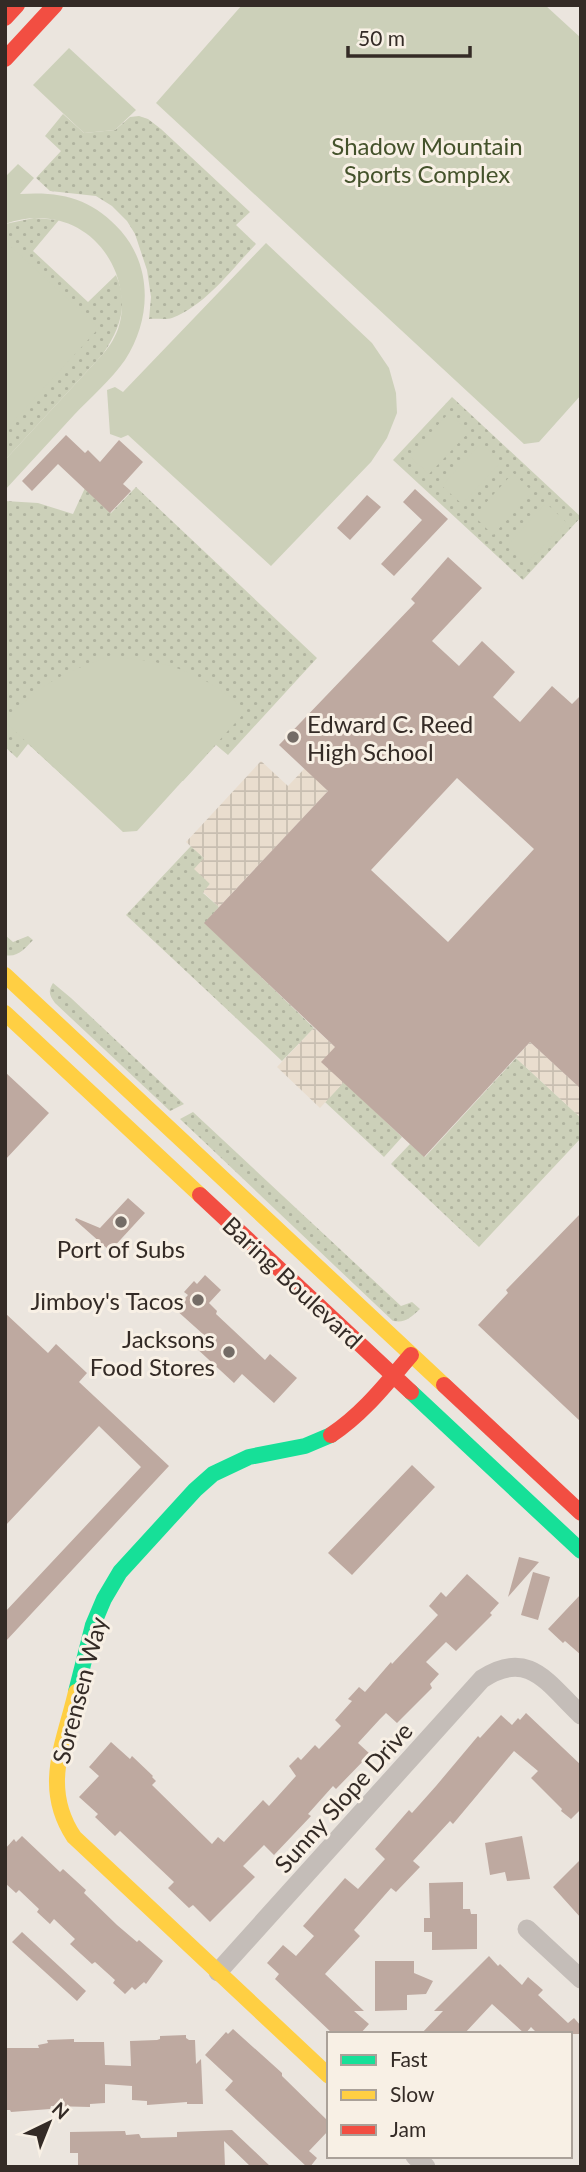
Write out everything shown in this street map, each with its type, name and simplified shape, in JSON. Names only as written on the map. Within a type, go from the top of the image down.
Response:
[{"type":"main road","points":[[5,18],[17,5]]},
{"type":"main road","points":[[5,59],[55,5]]},
{"type":"main road","name":"Baring Boulevard","points":[[5,975],[581,1513]]},
{"type":"main road","name":"Baring Boulevard","points":[[5,1013],[581,1551]]},
{"type":"main road","name":"Sorensen Way","points":[[327,2074],[74,1838],[57,1807],[56,1775],[93,1625],[120,1572],[213,1474],[249,1457],[305,1446],[331,1435],[349,1423],[411,1354]]},
{"type":"street","name":"Sunny Slope Drive","points":[[218,1972],[482,1679],[495,1670],[511,1665],[528,1668],[581,1715]]},
{"type":"street","points":[[527,1929],[581,1979]]},
{"type":"green space","name":"Shadow Mountain Sports Complex","points":[[242,5],[545,5],[581,38],[581,395],[539,442],[524,444],[156,103]]},
{"type":"green space","points":[[69,48],[136,110],[115,130],[84,133],[33,85]]},
{"type":"green space","points":[[63,114],[84,133],[115,130],[130,117],[148,119],[250,212],[236,225],[256,244],[196,305],[172,318],[149,319],[151,297],[147,270],[135,234],[127,221],[112,206],[96,196],[50,191],[36,178],[61,151],[45,136]]},
{"type":"green space","points":[[18,164],[34,178],[20,194],[50,194],[76,199],[99,211],[121,231],[139,261],[145,294],[140,328],[125,360],[5,490],[5,460],[106,350],[118,328],[122,313],[116,273],[98,244],[85,233],[56,220],[40,218],[5,224],[5,177]]},
{"type":"green space","points":[[34,218],[59,220],[33,251],[88,302],[116,275],[122,296],[121,316],[103,354],[5,460],[5,224]]},
{"type":"green space","points":[[5,241],[99,328],[5,430]]},
{"type":"green space","points":[[266,243],[372,343],[389,368],[396,393],[397,413],[387,438],[371,462],[271,566],[128,435],[121,438],[110,434],[107,390],[115,387],[123,392]]},
{"type":"green space","points":[[452,397],[581,517],[523,580],[393,460]]},
{"type":"green space","points":[[449,413],[469,432],[429,474],[409,456]]},
{"type":"green space","points":[[481,443],[501,462],[462,504],[442,486]]},
{"type":"green space","points":[[513,473],[533,492],[493,535],[474,516]]},
{"type":"green space","points":[[136,487],[317,658],[228,755],[216,745],[183,781],[73,785],[28,744],[17,758],[5,747],[5,501],[38,503],[73,514],[85,488],[111,513]]},
{"type":"green space","points":[[546,503],[566,522],[526,564],[507,546]]},
{"type":"green space","points":[[105,658],[146,661],[186,671],[225,693],[246,711],[137,831],[123,832],[5,722],[50,682]]},
{"type":"green space","points":[[191,846],[204,858],[210,884],[203,893],[219,907],[205,923],[314,1028],[282,1061],[126,915]]},
{"type":"green space","points":[[5,935],[13,942],[28,936],[33,940],[17,954],[10,956],[5,955]]},
{"type":"green space","points":[[53,983],[184,1104],[170,1111],[55,1003],[50,993]]},
{"type":"green space","points":[[516,1058],[581,1118],[581,1138],[479,1247],[391,1164],[410,1144],[425,1157]]},
{"type":"green space","points":[[344,1082],[402,1137],[384,1157],[325,1102]]},
{"type":"green space","points":[[193,1112],[401,1306],[412,1302],[420,1309],[408,1319],[393,1321],[180,1119]]},
{"type":"shaded area","points":[[261,761],[288,786],[305,768],[328,791],[219,907],[203,892],[210,884],[194,869],[204,858],[186,842]]},
{"type":"shaded area","points":[[314,1028],[335,1047],[344,1082],[320,1108],[277,1067]]},
{"type":"shaded area","points":[[530,1042],[580,1088],[581,1118],[516,1058]]},
{"type":"building","points":[[66,435],[85,453],[88,450],[100,462],[119,440],[143,462],[123,484],[131,491],[110,513],[58,464],[32,491],[22,481]]},
{"type":"building","points":[[415,489],[448,519],[394,576],[381,564],[422,520],[403,502]]},
{"type":"building","points":[[367,495],[381,507],[350,540],[337,528]]},
{"type":"building","points":[[448,557],[482,588],[432,641],[459,666],[482,641],[515,672],[493,697],[520,722],[552,686],[572,704],[581,695],[581,1089],[530,1042],[424,1157],[321,1062],[335,1047],[204,923],[328,791],[279,745],[415,603],[411,599]],"holes":[[[457,778],[534,849],[448,942],[371,870]]]},
{"type":"building","points":[[5,1072],[49,1113],[5,1160]]},
{"type":"building","name":"Port of Subs","points":[[128,1198],[145,1213],[110,1251],[75,1220],[76,1218],[100,1228]]},
{"type":"building","points":[[581,1213],[581,1422],[478,1325],[508,1293],[506,1290]]},
{"type":"building","points":[[205,1275],[221,1290],[209,1303],[217,1311],[216,1314],[265,1360],[270,1354],[297,1378],[274,1403],[242,1374],[234,1383],[194,1346],[204,1335],[175,1309],[188,1295],[184,1292],[194,1281],[197,1284]]},
{"type":"building","points":[[5,1313],[48,1353],[56,1344],[87,1373],[79,1382],[169,1466],[5,1642],[5,1612],[141,1467],[99,1426],[5,1526]]},
{"type":"building","points":[[412,1465],[435,1487],[352,1575],[328,1553]]},
{"type":"building","points":[[519,1557],[539,1562],[508,1597]]},
{"type":"building","points":[[533,1572],[550,1577],[538,1620],[521,1615]]},
{"type":"building","points":[[467,1574],[499,1603],[490,1613],[492,1615],[456,1651],[446,1642],[426,1662],[439,1674],[430,1684],[432,1688],[397,1723],[386,1713],[380,1719],[358,1743],[370,1754],[336,1789],[333,1786],[308,1814],[311,1816],[274,1855],[264,1845],[243,1866],[255,1877],[210,1922],[193,1905],[189,1908],[168,1888],[174,1882],[120,1831],[115,1836],[95,1817],[98,1814],[79,1797],[99,1776],[89,1767],[111,1742],[130,1759],[132,1756],[153,1776],[156,1781],[152,1785],[212,1844],[218,1837],[224,1842],[263,1800],[269,1806],[296,1776],[289,1766],[298,1757],[301,1760],[315,1745],[319,1749],[341,1726],[335,1720],[352,1701],[348,1699],[359,1687],[365,1692],[391,1662],[392,1664],[438,1615],[429,1606],[441,1592],[446,1597]]},
{"type":"building","points":[[581,1594],[581,1655],[548,1629]]},
{"type":"building","points":[[526,1713],[581,1765],[581,1809],[571,1819],[561,1811],[531,1778],[538,1771],[514,1751],[453,1824],[450,1821],[413,1861],[420,1867],[396,1892],[391,1888],[354,1930],[360,1936],[325,1974],[364,2011],[354,2011],[369,2024],[362,2032],[331,2032],[275,1979],[279,1974],[267,1963],[283,1945],[296,1956],[314,1936],[303,1926],[345,1878],[358,1889],[385,1859],[375,1849],[409,1810],[412,1813],[478,1736],[480,1738],[501,1715],[512,1725],[518,1718],[520,1720]]},
{"type":"building","points":[[22,1836],[60,1872],[63,1869],[86,1890],[84,1893],[117,1925],[163,1961],[146,1984],[144,1982],[135,1990],[132,1987],[125,1994],[113,1983],[115,1980],[70,1944],[75,1939],[54,1919],[50,1924],[19,1890],[16,1893],[5,1883],[5,1849],[14,1839],[16,1842]]},
{"type":"building","points":[[522,1836],[530,1879],[507,1881],[505,1872],[490,1875],[485,1843]]},
{"type":"building","points":[[581,1859],[581,1918],[553,1887]]},
{"type":"building","points":[[463,1882],[463,1909],[470,1909],[471,1914],[477,1914],[477,1949],[432,1950],[432,1932],[424,1932],[424,1918],[430,1918],[429,1883]]},
{"type":"building","points":[[22,1932],[86,1991],[77,2001],[12,1942]]},
{"type":"building","points":[[489,1956],[522,1985],[528,1977],[543,1990],[538,1995],[568,2023],[574,2018],[581,2026],[581,2034],[536,2032],[531,2027],[523,2032],[492,2004],[466,2032],[423,2032],[443,2011],[434,2011]]},
{"type":"building","points":[[375,1961],[414,1961],[414,1973],[433,1981],[426,1994],[407,1995],[407,2010],[375,2011]]},
{"type":"building","points":[[233,2029],[282,2073],[327,2120],[327,2132],[309,2151],[317,2158],[310,2167],[225,2090],[233,2081],[205,2055],[226,2032],[228,2034]]},
{"type":"building","points":[[186,2035],[189,2040],[195,2040],[196,2064],[201,2059],[203,2104],[187,2102],[147,2105],[147,2101],[132,2100],[132,2086],[105,2084],[105,2103],[90,2104],[90,2107],[51,2106],[50,2109],[11,2112],[5,2110],[5,2048],[39,2048],[38,2045],[48,2043],[47,2040],[104,2042],[105,2065],[131,2066],[130,2041]]},
{"type":"building","points":[[232,2130],[271,2167],[251,2167],[224,2141],[225,2167],[78,2167],[78,2153],[70,2153],[70,2132],[125,2131],[126,2135],[139,2134],[141,2138],[177,2137],[177,2132]]},
{"type":"traffic: fast","points":[[411,1392],[581,1551]]},
{"type":"traffic: fast","points":[[76,1692],[93,1625],[104,1599],[120,1572],[195,1490],[213,1474],[249,1457],[305,1446],[331,1435]]},
{"type":"traffic: slow","points":[[5,975],[444,1385]]},
{"type":"traffic: slow","points":[[5,1013],[200,1195]]},
{"type":"traffic: slow","points":[[76,1692],[61,1748],[57,1783],[64,1819],[74,1837],[327,2074]]},
{"type":"traffic: jam","points":[[5,18],[17,5]]},
{"type":"traffic: jam","points":[[5,59],[55,5]]},
{"type":"traffic: jam","points":[[200,1195],[411,1392]]},
{"type":"traffic: jam","points":[[331,1435],[364,1408],[411,1355]]},
{"type":"traffic: jam","points":[[444,1385],[581,1513]]},
{"type":"place","name":"Edward C. Reed High School","points":[[293,737]]},
{"type":"place","name":"Port of Subs","points":[[121,1222]]},
{"type":"place","name":"Jimboy's Tacos","points":[[198,1300]]},
{"type":"place","name":"Jacksons Food Stores","points":[[229,1352]]}]
